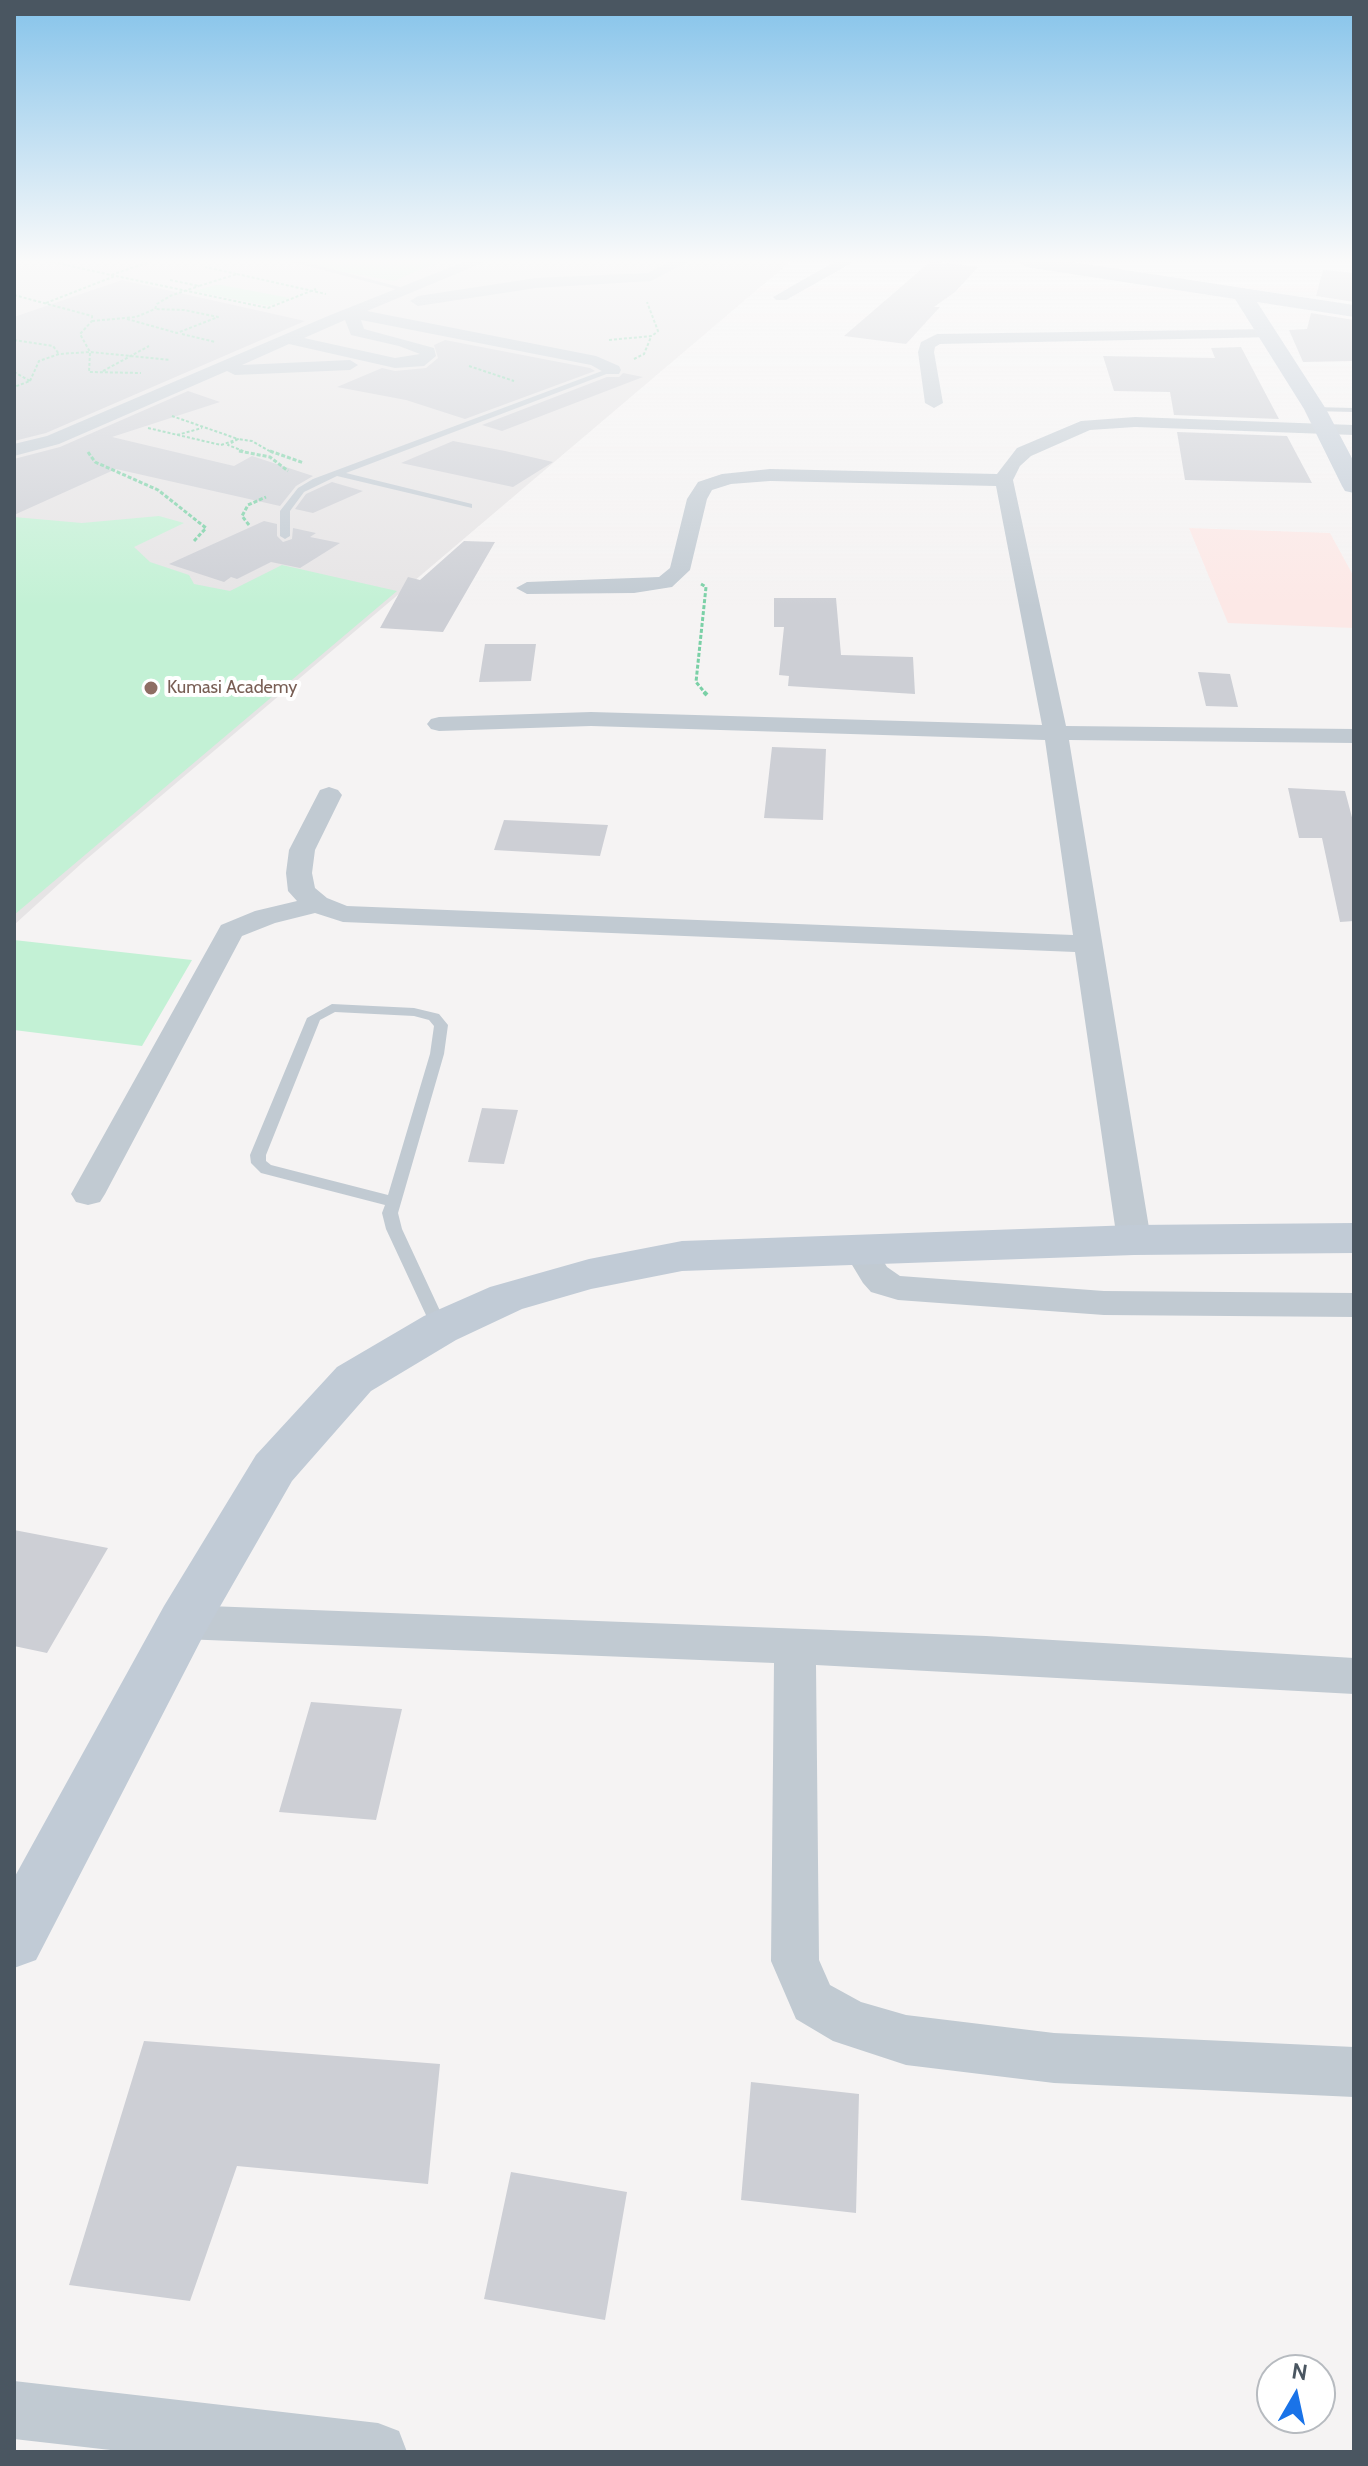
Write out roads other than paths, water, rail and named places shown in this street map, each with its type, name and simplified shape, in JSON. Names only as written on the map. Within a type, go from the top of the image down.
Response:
[{"type":"street","points":[[14,450],[53,440],[200,376]]},
{"type":"street","points":[[930,376],[934,403]]},
{"type":"street","points":[[1301,376],[1354,486]]},
{"type":"street","points":[[1134,1240],[1056,733],[1004,480],[1012,464],[1024,452],[1087,425],[1320,418],[1354,430]]},
{"type":"street","points":[[527,588],[634,587],[665,583],[680,570],[697,499],[705,486],[729,478],[770,475],[1004,480]]},
{"type":"street","points":[[439,724],[591,719],[1056,733],[1354,736]]},
{"type":"street","points":[[329,795],[302,850],[299,873],[302,891],[317,904],[343,914],[1088,944]]},
{"type":"street","points":[[88,1194],[231,931],[265,917],[317,904]]},
{"type":"street","points":[[14,1939],[30,1873],[274,1468],[354,1379],[440,1328],[506,1298],[589,1274],[682,1256],[1134,1240],[1354,1238]]},
{"type":"street","points":[[860,1250],[875,1275],[883,1283],[898,1288],[1104,1303],[1354,1305]]},
{"type":"street","points":[[183,1622],[795,1647],[1354,1676]]},
{"type":"street","points":[[795,1647],[795,1961],[813,2002],[851,2024],[906,2040],[1054,2058],[1354,2072]]},
{"type":"street","points":[[14,2410],[378,2452]]},
{"type":"lane","points":[[285,536],[285,511],[301,490],[335,473],[597,376]]},
{"type":"lane","points":[[1320,418],[1354,410]]},
{"type":"lane","points":[[335,473],[469,506]]},
{"type":"lane","points":[[391,1201],[284,1174],[259,1163],[258,1155],[314,1018],[332,1008],[414,1012],[434,1017],[441,1025],[437,1054],[391,1201],[394,1229],[440,1328]]},
{"type":"place","name":"Kumasi Academy","points":[[151,688]]}]
